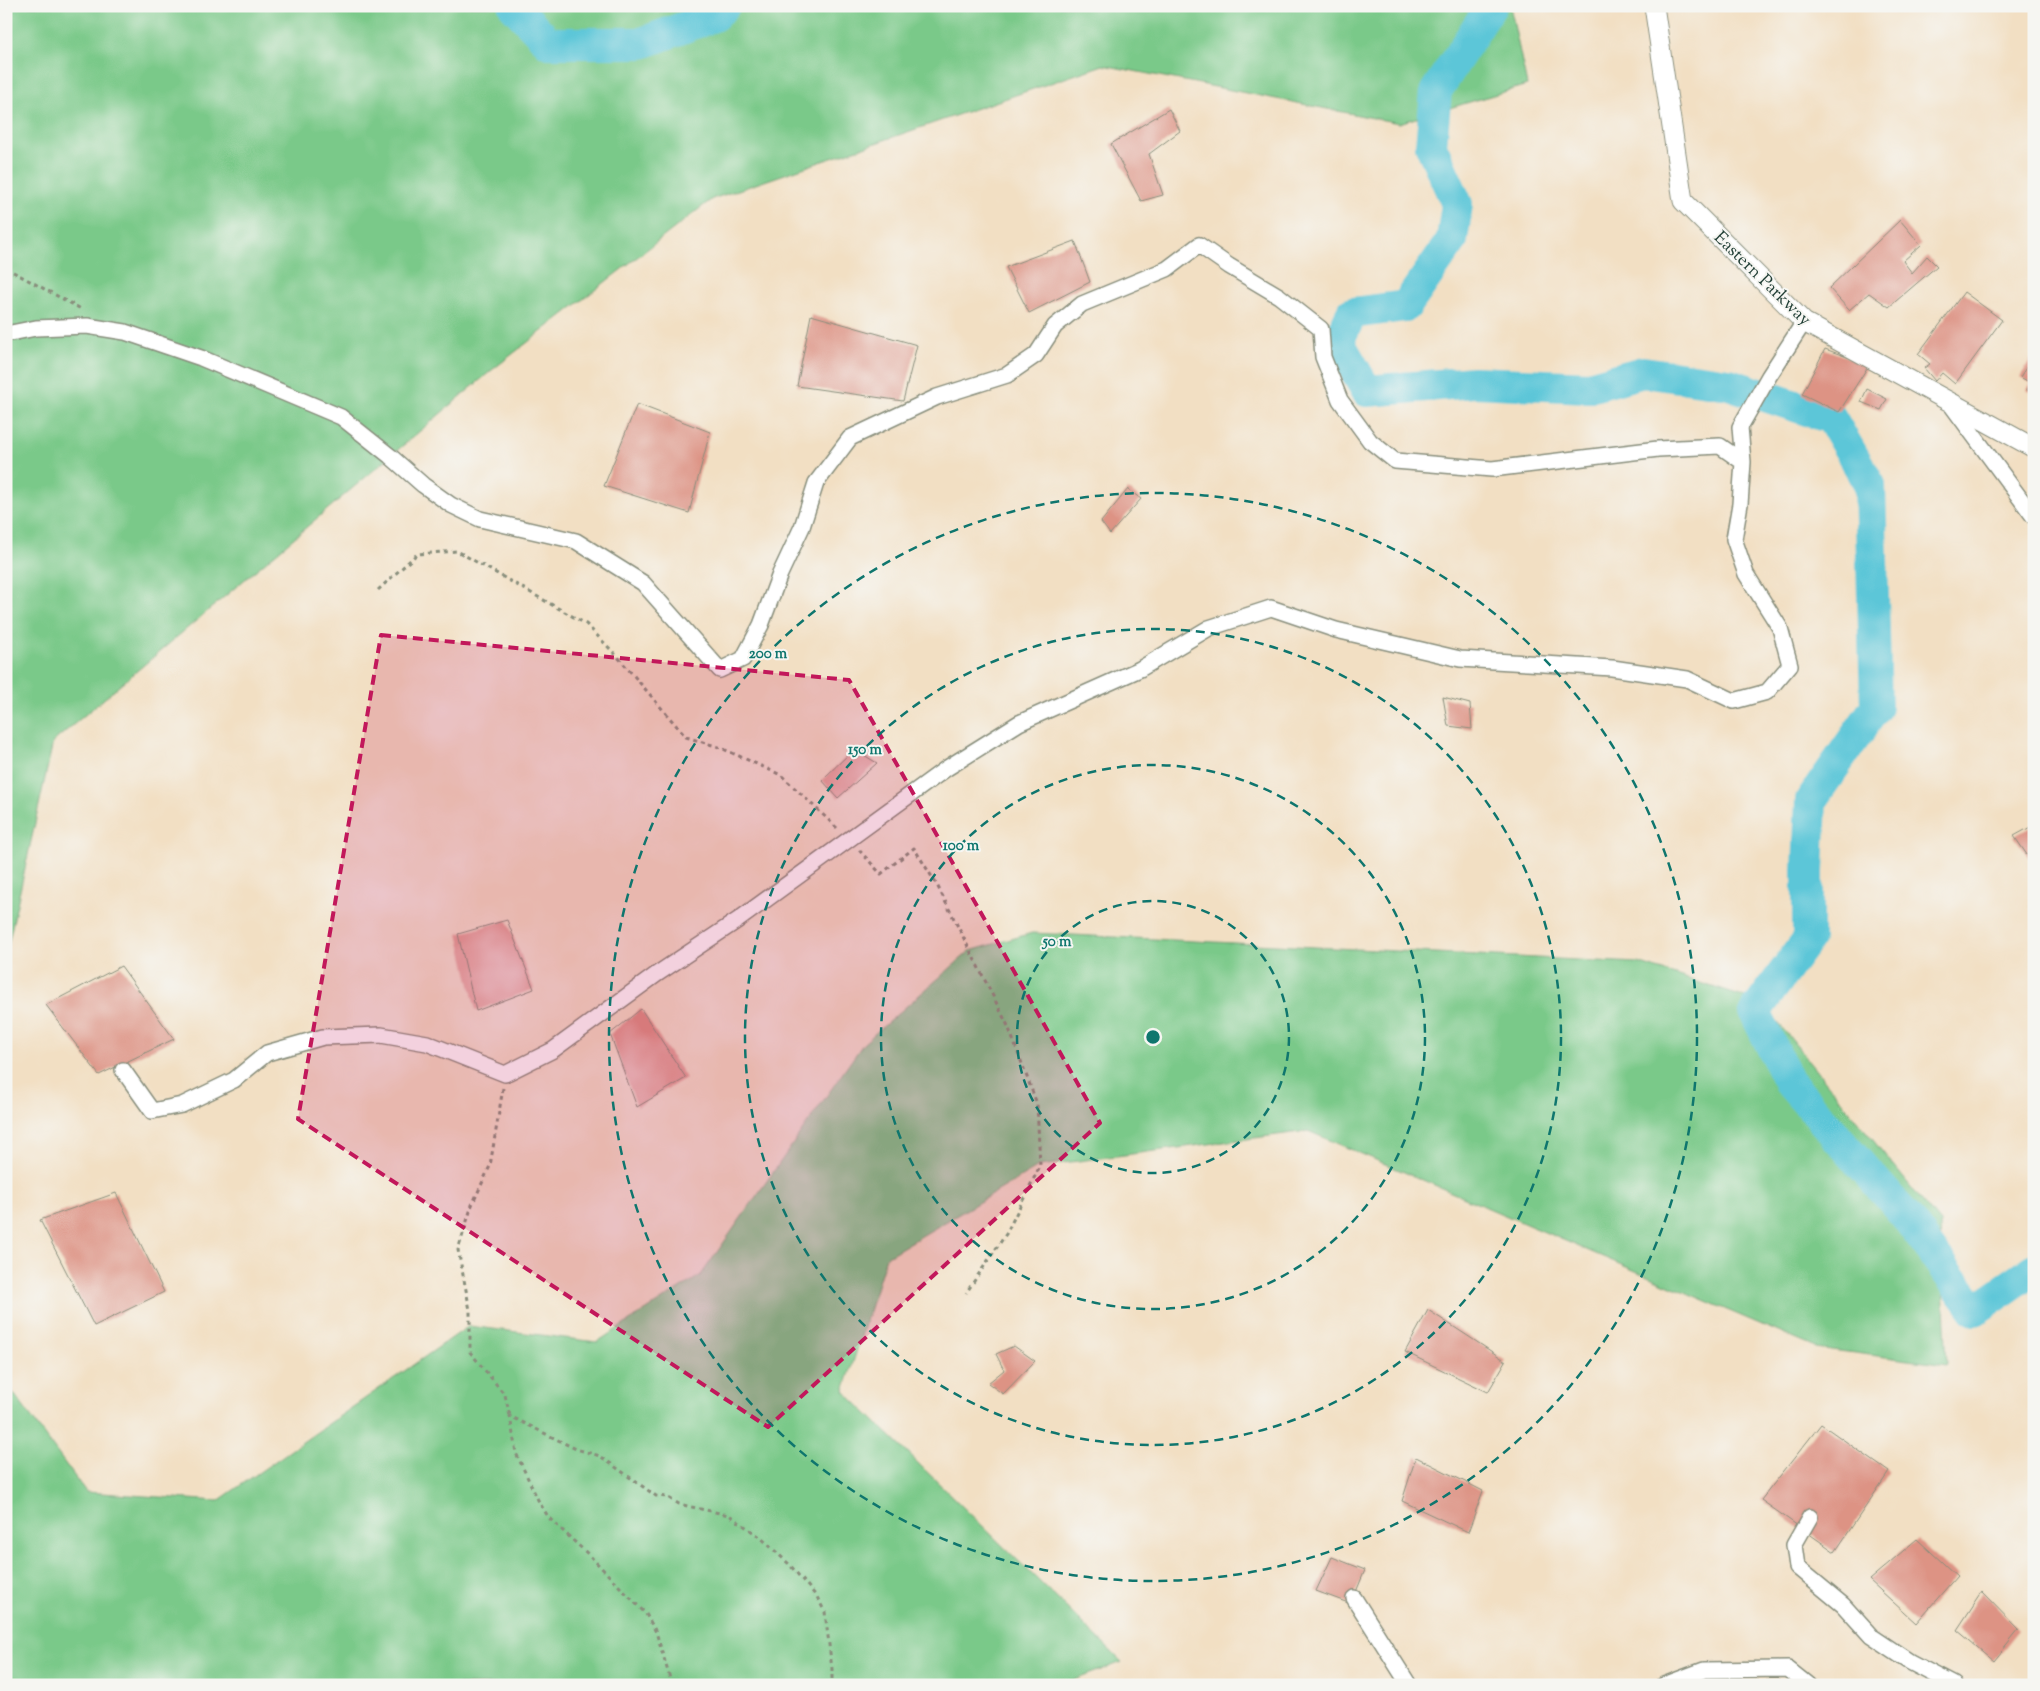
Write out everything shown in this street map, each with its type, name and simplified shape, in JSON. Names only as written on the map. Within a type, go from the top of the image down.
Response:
[{"type":"street","name":"Eastern Parkway","points":[[1654,6],[1683,201],[1804,322],[1946,399],[2034,517]]},
{"type":"street","points":[[6,334],[36,328],[87,326],[125,332],[201,358],[341,417],[423,485],[451,505],[480,519],[576,541],[643,583],[720,670],[743,659],[761,625],[780,574],[802,527],[816,483],[850,438],[937,397],[1007,375],[1036,355],[1055,326],[1082,304],[1166,269],[1199,244],[1229,266],[1279,296],[1321,329],[1323,357],[1340,400],[1370,440],[1395,461],[1492,470],[1658,449],[1720,446],[1744,462]]},
{"type":"street","points":[[123,1070],[152,1111],[182,1104],[234,1080],[267,1053],[323,1038],[381,1035],[427,1043],[505,1074],[553,1050],[657,974],[738,920],[947,768],[1019,723],[1140,669],[1210,628],[1271,608],[1336,630],[1460,659],[1553,663],[1622,669],[1687,679],[1734,701],[1767,692],[1790,665],[1780,628],[1746,574],[1734,540],[1744,462],[1740,427],[1769,376],[1804,322]]},
{"type":"street","points":[[1946,399],[2034,448]]},
{"type":"street","points":[[1810,1517],[1794,1545],[1797,1567],[1843,1605],[1872,1636],[1910,1662],[1954,1685]]},
{"type":"street","points":[[1354,1598],[1409,1685]]},
{"type":"street","points":[[1664,1685],[1704,1670],[1788,1669],[1808,1685]]},
{"type":"path","points":[[6,268],[91,314]]},
{"type":"path","points":[[378,590],[417,554],[457,551],[586,624],[617,656],[686,737],[719,747],[782,775],[881,874],[914,848],[937,885],[1008,1026],[1038,1104],[1040,1166],[1006,1234],[966,1293]]},
{"type":"path","points":[[505,1074],[490,1166],[472,1205],[458,1250],[470,1310],[470,1352],[505,1395],[516,1453],[539,1502],[549,1518],[590,1556],[646,1614],[656,1632],[672,1685]]},
{"type":"path","points":[[510,1416],[576,1449],[600,1456],[656,1496],[667,1497],[679,1504],[729,1515],[760,1537],[794,1570],[817,1597],[825,1612],[832,1669],[832,1685]]},
{"type":"highlighted area","points":[[381,635],[849,680],[1100,1123],[768,1427],[298,1119]]},
{"type":"green space","points":[[6,6],[1510,6],[1527,85],[1399,123],[1103,65],[712,199],[492,370],[53,742],[6,954]]},
{"type":"green space","points":[[1032,933],[1638,963],[1762,1003],[1940,1223],[1947,1365],[1816,1348],[1308,1131],[1040,1166],[886,1257],[844,1391],[1122,1662],[1061,1685],[6,1685],[6,1383],[86,1492],[218,1501],[469,1326],[597,1342],[701,1275],[863,1044],[970,951]]},
{"type":"building","points":[[1169,109],[1180,131],[1149,154],[1163,195],[1141,201],[1111,144]]},
{"type":"building","points":[[1900,220],[1921,245],[1903,261],[1912,273],[1927,256],[1937,266],[1889,307],[1869,293],[1849,310],[1829,288]]},
{"type":"building","points":[[1075,241],[1090,282],[1029,313],[1006,267]]},
{"type":"building","points":[[1964,292],[2002,320],[1955,384],[1942,373],[1935,381],[1924,368],[1930,364],[1918,354]]},
{"type":"building","points":[[811,315],[917,345],[903,401],[797,386]]},
{"type":"building","points":[[1825,349],[1869,365],[1839,412],[1802,394]]},
{"type":"building","points":[[2034,355],[2034,394],[2027,390],[2031,383],[2020,377]]},
{"type":"building","points":[[1867,389],[1887,399],[1881,410],[1861,402]]},
{"type":"building","points":[[637,404],[710,432],[689,513],[604,486]]},
{"type":"building","points":[[1128,489],[1141,499],[1110,534],[1101,522]]},
{"type":"building","points":[[1443,697],[1470,704],[1472,729],[1448,726]]},
{"type":"building","points":[[854,749],[877,763],[838,798],[822,780]]},
{"type":"building","points":[[2034,825],[2034,865],[2014,836]]},
{"type":"building","points":[[507,920],[534,989],[476,1011],[458,934]]},
{"type":"building","points":[[121,966],[174,1039],[99,1075],[46,1005]]},
{"type":"building","points":[[641,1009],[686,1078],[637,1107],[610,1034]]},
{"type":"building","points":[[116,1193],[164,1292],[94,1326],[40,1220]]},
{"type":"building","points":[[1428,1310],[1506,1361],[1488,1392],[1405,1352]]},
{"type":"building","points":[[1014,1346],[1035,1361],[1003,1394],[988,1383],[1004,1370],[996,1354]]},
{"type":"building","points":[[1821,1424],[1889,1472],[1835,1552],[1761,1500]]},
{"type":"building","points":[[1416,1457],[1483,1491],[1468,1532],[1402,1501]]},
{"type":"building","points":[[1917,1539],[1957,1576],[1916,1623],[1869,1580]]},
{"type":"building","points":[[1332,1557],[1365,1570],[1351,1604],[1316,1591]]},
{"type":"building","points":[[1982,1592],[2019,1630],[1994,1661],[1957,1630]]},
{"type":"waterway","points":[[514,6],[549,43],[642,43],[714,16],[724,6]]},
{"type":"waterway","points":[[1491,6],[1436,91],[1431,146],[1457,204],[1452,240],[1406,306],[1352,313],[1338,341],[1367,391],[1474,382],[1589,387],[1643,372],[1729,384],[1831,418],[1870,485],[1876,707],[1811,800],[1808,939],[1755,1012],[1789,1082],[1905,1215],[1975,1310],[2034,1269]]}]
